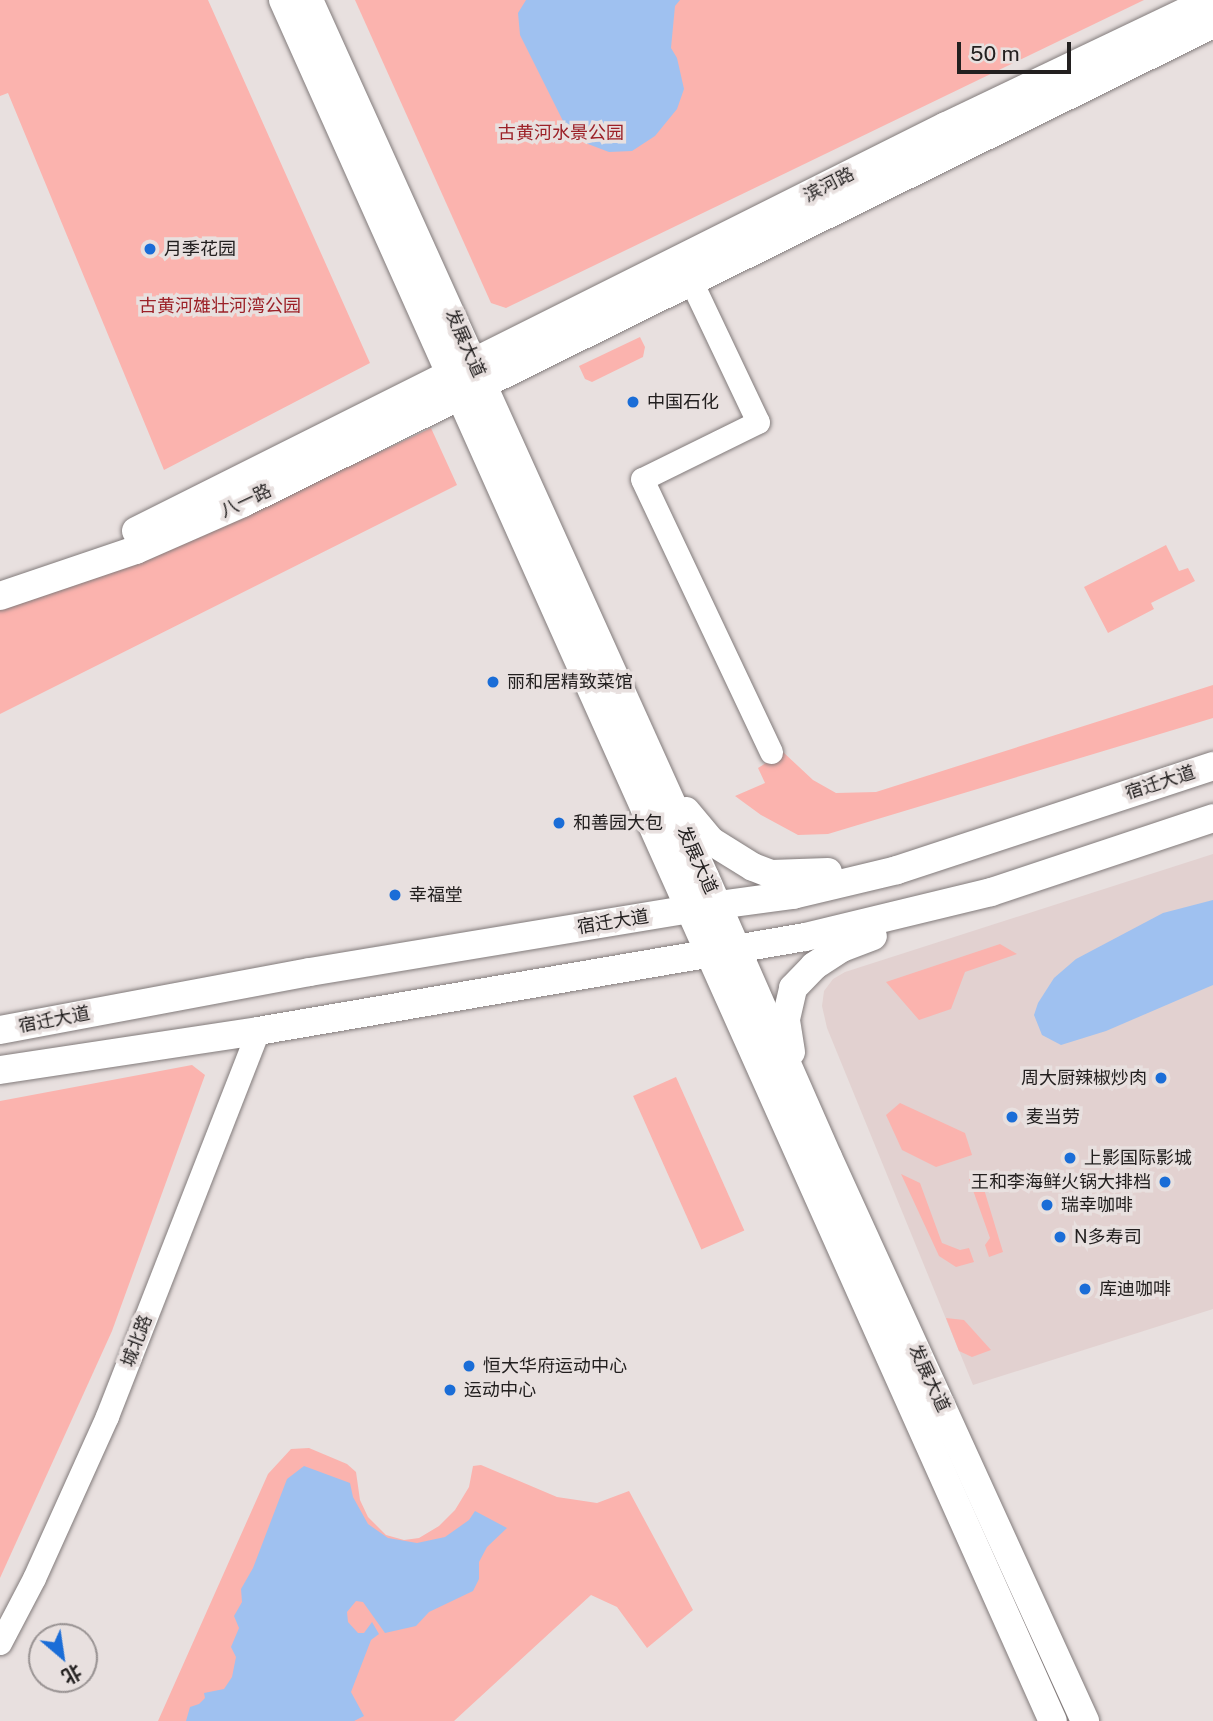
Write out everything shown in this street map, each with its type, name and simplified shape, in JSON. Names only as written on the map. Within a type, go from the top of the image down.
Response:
[{"type":"main road","name":"发展大道","points":[[283,0],[630,713],[828,1157],[1085,1721]]},
{"type":"main road","name":"发展大道","points":[[309,0],[689,909],[1054,1721]]},
{"type":"main road","name":"滨河路","points":[[467,379],[946,126],[1210,0]]},
{"type":"main road","name":"滨河路","points":[[467,379],[691,281],[1213,24]]},
{"type":"main road","name":"八一路","points":[[0,577],[59,560],[132,533],[467,379]]},
{"type":"main road","name":"八一路","points":[[0,596],[50,581],[161,540],[243,503],[467,379]]},
{"type":"main road","points":[[630,713],[673,792],[711,841],[735,857],[771,874],[798,875],[852,869],[1012,832]]},
{"type":"main road","name":"宿迁大道","points":[[0,1030],[310,972],[717,904],[793,895],[897,870],[1213,766]]},
{"type":"main road","points":[[828,1157],[789,1046],[786,1019],[793,988],[814,966],[842,948],[1014,884],[1213,818]]},
{"type":"main road","points":[[897,870],[852,889],[846,894],[846,903],[852,913],[862,916],[901,916]]},
{"type":"main road","points":[[0,1070],[258,1031],[738,951],[901,916],[1014,884]]},
{"type":"street","points":[[691,281],[758,422],[642,479],[771,752]]},
{"type":"street","name":"城北路","points":[[0,1643],[34,1578],[107,1416],[258,1031]]},
{"type":"shaded area","points":[[1213,854],[1213,1309],[973,1385],[827,1028],[822,1006],[824,991],[833,979],[845,972]]},
{"type":"green space","name":"古黄河雄壮河湾公园","points":[[0,0],[208,0],[370,363],[164,470],[8,93],[0,96]]},
{"type":"green space","name":"古黄河水景公园","points":[[355,0],[1144,0],[506,308],[491,303]]},
{"type":"green space","points":[[640,337],[645,347],[643,357],[592,382],[585,379],[579,366]]},
{"type":"green space","points":[[431,428],[457,485],[0,714],[0,608],[179,546]]},
{"type":"green space","points":[[1166,545],[1179,571],[1188,568],[1195,581],[1151,603],[1154,609],[1108,633],[1084,587]]},
{"type":"green space","points":[[1213,685],[1213,718],[828,834],[798,835],[761,815],[735,796],[765,783],[758,768],[783,752],[813,780],[836,793],[876,792]]},
{"type":"green space","points":[[1000,944],[1017,954],[965,972],[951,1009],[919,1020],[886,982]]},
{"type":"green space","points":[[192,1065],[205,1075],[112,1331],[0,1578],[0,1101]]},
{"type":"green space","points":[[676,1077],[744,1230],[701,1250],[633,1096]]},
{"type":"green space","points":[[900,1103],[965,1133],[972,1155],[936,1167],[902,1150],[886,1115]]},
{"type":"green space","points":[[901,1174],[920,1183],[942,1243],[960,1250],[969,1248],[974,1262],[956,1267],[939,1256]]},
{"type":"green space","points":[[980,1176],[1003,1252],[989,1257],[985,1245],[990,1238],[969,1179]]},
{"type":"green space","points":[[946,1318],[964,1320],[991,1350],[972,1357],[959,1351]]},
{"type":"green space","points":[[309,1448],[347,1464],[356,1472],[360,1500],[368,1517],[386,1535],[404,1540],[419,1538],[439,1526],[455,1510],[469,1487],[473,1466],[481,1465],[557,1497],[597,1503],[629,1491],[693,1610],[647,1648],[617,1607],[591,1595],[454,1721],[158,1721],[268,1474],[291,1449]]},
{"type":"water","points":[[526,0],[680,0],[675,6],[671,48],[677,58],[684,89],[677,109],[655,136],[632,151],[609,152],[588,144],[567,129],[520,35],[518,13]]},
{"type":"water","points":[[1213,900],[1213,985],[1106,1031],[1061,1045],[1042,1035],[1034,1015],[1038,1003],[1054,978],[1076,959],[1163,913]]},
{"type":"water","points":[[304,1466],[350,1483],[353,1497],[368,1524],[388,1538],[417,1543],[445,1537],[469,1520],[475,1511],[507,1528],[487,1547],[479,1562],[479,1579],[473,1591],[429,1612],[416,1626],[385,1633],[363,1602],[356,1601],[347,1612],[348,1622],[358,1633],[364,1633],[372,1622],[379,1634],[371,1640],[351,1692],[364,1716],[354,1721],[186,1721],[190,1707],[205,1698],[204,1693],[224,1689],[232,1677],[236,1657],[231,1647],[239,1628],[234,1616],[242,1602],[241,1589],[253,1568],[287,1479]]},
{"type":"place","name":"月季花园","points":[[150,249]]},
{"type":"place","name":"中国石化","points":[[633,402]]},
{"type":"place","name":"丽和居精致菜馆","points":[[493,682]]},
{"type":"place","name":"和善园大包","points":[[559,823]]},
{"type":"place","name":"幸福堂","points":[[395,895]]},
{"type":"place","name":"周大厨辣椒炒肉","points":[[1161,1078]]},
{"type":"place","name":"麦当劳","points":[[1012,1117]]},
{"type":"place","name":"上影国际影城","points":[[1070,1158]]},
{"type":"place","name":"王和李海鲜火锅大排档","points":[[1165,1182]]},
{"type":"place","name":"瑞幸咖啡","points":[[1047,1205]]},
{"type":"place","name":"N多寿司","points":[[1060,1237]]},
{"type":"place","name":"库迪咖啡","points":[[1085,1289]]},
{"type":"place","name":"恒大华府运动中心","points":[[469,1366]]},
{"type":"place","name":"运动中心","points":[[450,1390]]}]
